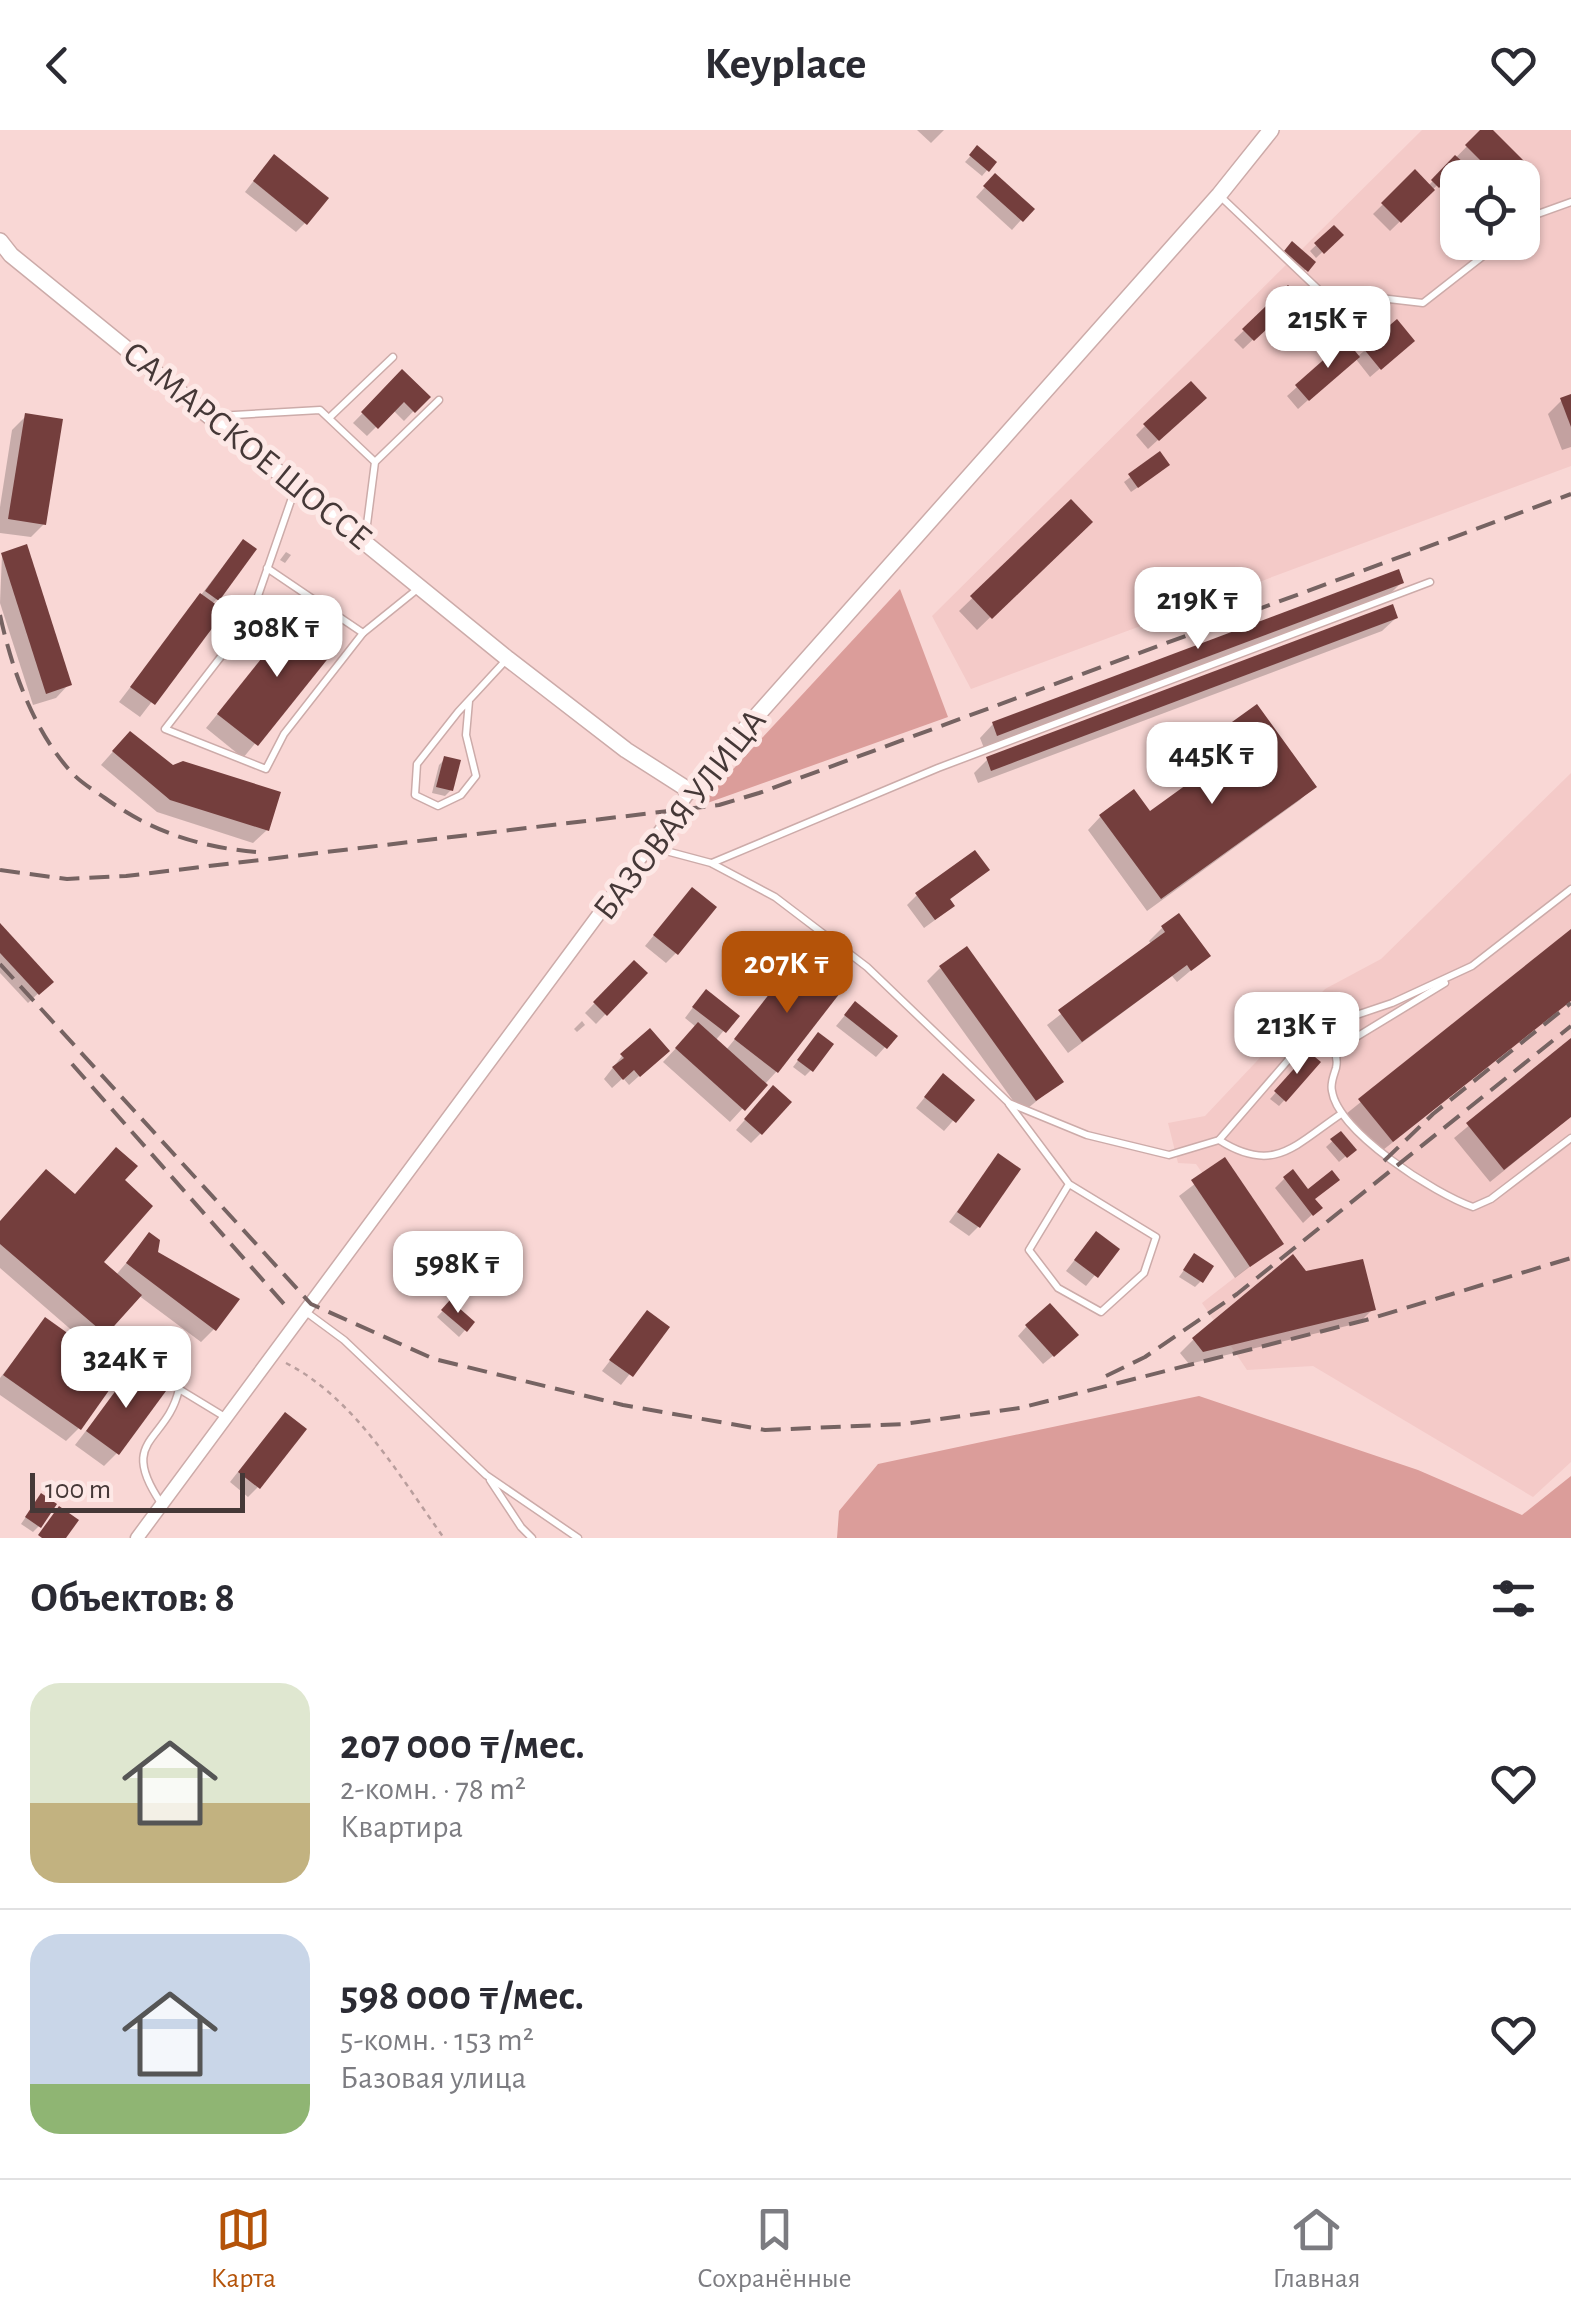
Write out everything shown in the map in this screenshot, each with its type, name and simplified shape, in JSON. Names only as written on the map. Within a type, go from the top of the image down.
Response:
[{"type":"street","name":"БАЗОВАЯ УЛИЦА","points":[[137,1538],[690,791],[1219,195],[1267,131]]},
{"type":"street","name":"САМАРСКОЕ ШОССЕ","points":[[0,241],[6,259],[211,416],[626,750],[690,791]]},
{"type":"lane","points":[[1219,195],[1320,291],[1423,303],[1478,260]]},
{"type":"lane","points":[[1540,213],[1571,202]]},
{"type":"lane","points":[[329,418],[392,357]]},
{"type":"lane","points":[[365,541],[375,462],[439,400]]},
{"type":"lane","points":[[211,416],[320,410],[375,462]]},
{"type":"lane","points":[[296,484],[250,619],[165,729],[266,770],[284,734],[362,633],[420,587]]},
{"type":"lane","points":[[267,568],[362,633]]},
{"type":"lane","points":[[711,864],[938,768],[1430,582]]},
{"type":"lane","points":[[469,702],[466,736],[476,776],[461,795],[438,806],[415,795],[418,764],[469,702],[508,658]]},
{"type":"lane","points":[[651,847],[711,864],[776,897],[867,966],[1008,1103],[1069,1184],[1156,1236],[1144,1273],[1101,1312],[1058,1288],[1028,1250],[1069,1184]]},
{"type":"lane","points":[[1335,1050],[1472,966],[1571,889]]},
{"type":"lane","points":[[1008,1103],[1087,1135],[1169,1155],[1219,1140],[1315,1029],[1392,1003],[1472,966]]},
{"type":"lane","points":[[1315,1029],[1335,1050],[1338,1064],[1331,1089],[1341,1114],[1396,1165],[1455,1200],[1473,1207],[1491,1200],[1571,1138]]},
{"type":"lane","points":[[1219,1140],[1242,1154],[1282,1154],[1341,1114]]},
{"type":"lane","points":[[306,1312],[344,1340],[486,1475],[578,1538]]},
{"type":"lane","points":[[118,1341],[179,1389],[227,1418]]},
{"type":"lane","points":[[162,1504],[147,1482],[141,1459],[179,1389]]},
{"type":"lane","points":[[486,1475],[532,1538]]},
{"type":"path","points":[[272,1357],[311,1376],[372,1437],[444,1538]]},
{"type":"shaded area","points":[[1422,130],[1571,130],[1571,466],[971,689],[932,616]]},
{"type":"shaded area","points":[[900,589],[948,717],[699,806]]},
{"type":"shaded area","points":[[1571,773],[1571,1462],[1533,1497],[1313,1366],[1247,1370],[1202,1303],[1261,1257],[1196,1164],[1178,1163],[1168,1123],[1205,1116],[1325,989],[1381,959]]},
{"type":"shaded area","points":[[1199,1396],[1418,1470],[1522,1515],[1571,1476],[1571,1538],[837,1538],[839,1511],[878,1464]]},
{"type":"building","points":[[1480,130],[1493,130],[1523,160],[1480,160],[1465,145]]},
{"type":"building","points":[[977,145],[997,162],[989,172],[969,155]]},
{"type":"building","points":[[274,154],[329,198],[307,225],[253,181]]},
{"type":"building","points":[[1415,169],[1435,190],[1401,223],[1381,203]]},
{"type":"building","points":[[1440,171],[1440,187],[1431,180]]},
{"type":"building","points":[[995,173],[1035,209],[1023,222],[983,186]]},
{"type":"building","points":[[1334,225],[1344,235],[1324,254],[1314,243]]},
{"type":"building","points":[[1292,241],[1316,262],[1308,272],[1284,251]]},
{"type":"building","points":[[1288,285],[1300,298],[1254,341],[1242,329]]},
{"type":"building","points":[[1397,319],[1415,341],[1381,370],[1363,348]]},
{"type":"building","points":[[1346,340],[1360,357],[1309,401],[1295,385]]},
{"type":"building","points":[[402,369],[431,397],[415,413],[404,402],[378,429],[361,412]]},
{"type":"building","points":[[1191,381],[1207,398],[1159,441],[1143,424]]},
{"type":"building","points":[[1571,394],[1571,427],[1560,398]]},
{"type":"building","points":[[25,413],[63,419],[46,525],[8,519]]},
{"type":"building","points":[[1160,451],[1170,465],[1138,488],[1128,474]]},
{"type":"building","points":[[1071,499],[1093,522],[992,619],[970,596]]},
{"type":"building","points":[[243,539],[257,549],[219,601],[205,591]]},
{"type":"building","points":[[27,544],[72,685],[46,694],[1,553]]},
{"type":"building","points":[[1399,569],[1404,583],[997,736],[992,722]]},
{"type":"building","points":[[200,593],[225,611],[155,705],[130,687]]},
{"type":"building","points":[[1393,604],[1398,618],[991,771],[986,757]]},
{"type":"building","points":[[297,614],[338,646],[258,746],[217,714]]},
{"type":"building","points":[[1257,704],[1317,787],[1161,899],[1099,815],[1134,789],[1150,811],[1240,746],[1225,727]]},
{"type":"building","points":[[130,731],[173,765],[183,761],[281,792],[269,831],[170,800],[112,751]]},
{"type":"building","points":[[444,756],[461,760],[453,791],[436,787]]},
{"type":"building","points":[[975,850],[990,870],[950,899],[955,906],[935,920],[915,893]]},
{"type":"building","points":[[692,887],[717,907],[678,955],[653,935]]},
{"type":"building","points":[[1179,913],[1211,956],[1191,971],[1187,965],[1082,1042],[1058,1010],[1165,932],[1161,926]]},
{"type":"building","points":[[0,923],[54,982],[39,995],[0,953]]},
{"type":"building","points":[[1571,929],[1571,1001],[1393,1142],[1358,1099]]},
{"type":"building","points":[[967,946],[1064,1082],[1036,1101],[939,966]]},
{"type":"building","points":[[634,960],[648,973],[607,1016],[593,1002]]},
{"type":"building","points":[[796,960],[840,993],[778,1073],[734,1039]]},
{"type":"building","points":[[706,989],[740,1016],[726,1033],[692,1007]]},
{"type":"building","points":[[855,1001],[898,1036],[887,1049],[844,1015]]},
{"type":"building","points":[[698,1022],[768,1085],[745,1111],[675,1048]]},
{"type":"building","points":[[650,1028],[670,1051],[640,1077],[634,1070],[623,1080],[612,1067],[624,1058],[620,1054]]},
{"type":"building","points":[[818,1032],[834,1044],[813,1072],[797,1060]]},
{"type":"building","points":[[1571,1038],[1571,1117],[1504,1170],[1466,1123]]},
{"type":"building","points":[[1309,1052],[1321,1062],[1286,1102],[1274,1091]]},
{"type":"building","points":[[943,1073],[975,1100],[956,1123],[924,1097]]},
{"type":"building","points":[[773,1085],[792,1102],[762,1135],[744,1119]]},
{"type":"building","points":[[1341,1131],[1357,1150],[1347,1158],[1330,1139]]},
{"type":"building","points":[[116,1147],[138,1166],[125,1180],[153,1206],[104,1262],[142,1295],[106,1335],[0,1244],[0,1221],[46,1169],[75,1194]]},
{"type":"building","points":[[998,1153],[1021,1169],[980,1228],[957,1212]]},
{"type":"building","points":[[1225,1157],[1284,1244],[1250,1267],[1191,1180]]},
{"type":"building","points":[[1293,1169],[1308,1189],[1332,1170],[1340,1180],[1315,1199],[1323,1208],[1313,1216],[1283,1177]]},
{"type":"building","points":[[1096,1231],[1120,1249],[1098,1278],[1074,1260]]},
{"type":"building","points":[[149,1232],[160,1240],[158,1252],[240,1299],[216,1331],[126,1263]]},
{"type":"building","points":[[1194,1253],[1214,1266],[1203,1283],[1183,1270]]},
{"type":"building","points":[[1293,1254],[1306,1271],[1363,1259],[1376,1310],[1203,1352],[1192,1338]]},
{"type":"building","points":[[450,1300],[475,1322],[467,1332],[441,1310]]},
{"type":"building","points":[[1050,1303],[1079,1335],[1054,1357],[1025,1325]]},
{"type":"building","points":[[647,1310],[670,1327],[633,1377],[609,1360]]},
{"type":"building","points":[[45,1317],[122,1372],[81,1430],[3,1375]]},
{"type":"building","points":[[133,1367],[166,1391],[119,1455],[86,1431]]},
{"type":"building","points":[[285,1412],[307,1429],[260,1489],[238,1472]]},
{"type":"building","points":[[41,1493],[57,1504],[41,1528],[25,1517]]},
{"type":"building","points":[[59,1506],[79,1520],[66,1538],[42,1538],[38,1535]]},
{"type":"railway","points":[[0,870],[67,879],[126,876],[719,805],[1571,494]]},
{"type":"railway","points":[[0,615],[18,679],[36,720],[78,778],[158,829],[196,842],[256,852]]},
{"type":"railway","points":[[0,964],[311,1304],[434,1359],[623,1405],[765,1430],[904,1424],[1020,1408],[1366,1320],[1571,1258]]},
{"type":"railway","points":[[1384,1161],[1433,1114],[1571,1003]]},
{"type":"railway","points":[[1106,1376],[1145,1357],[1237,1294],[1571,1026]]},
{"type":"railway","points":[[72,1064],[284,1304]]}]
